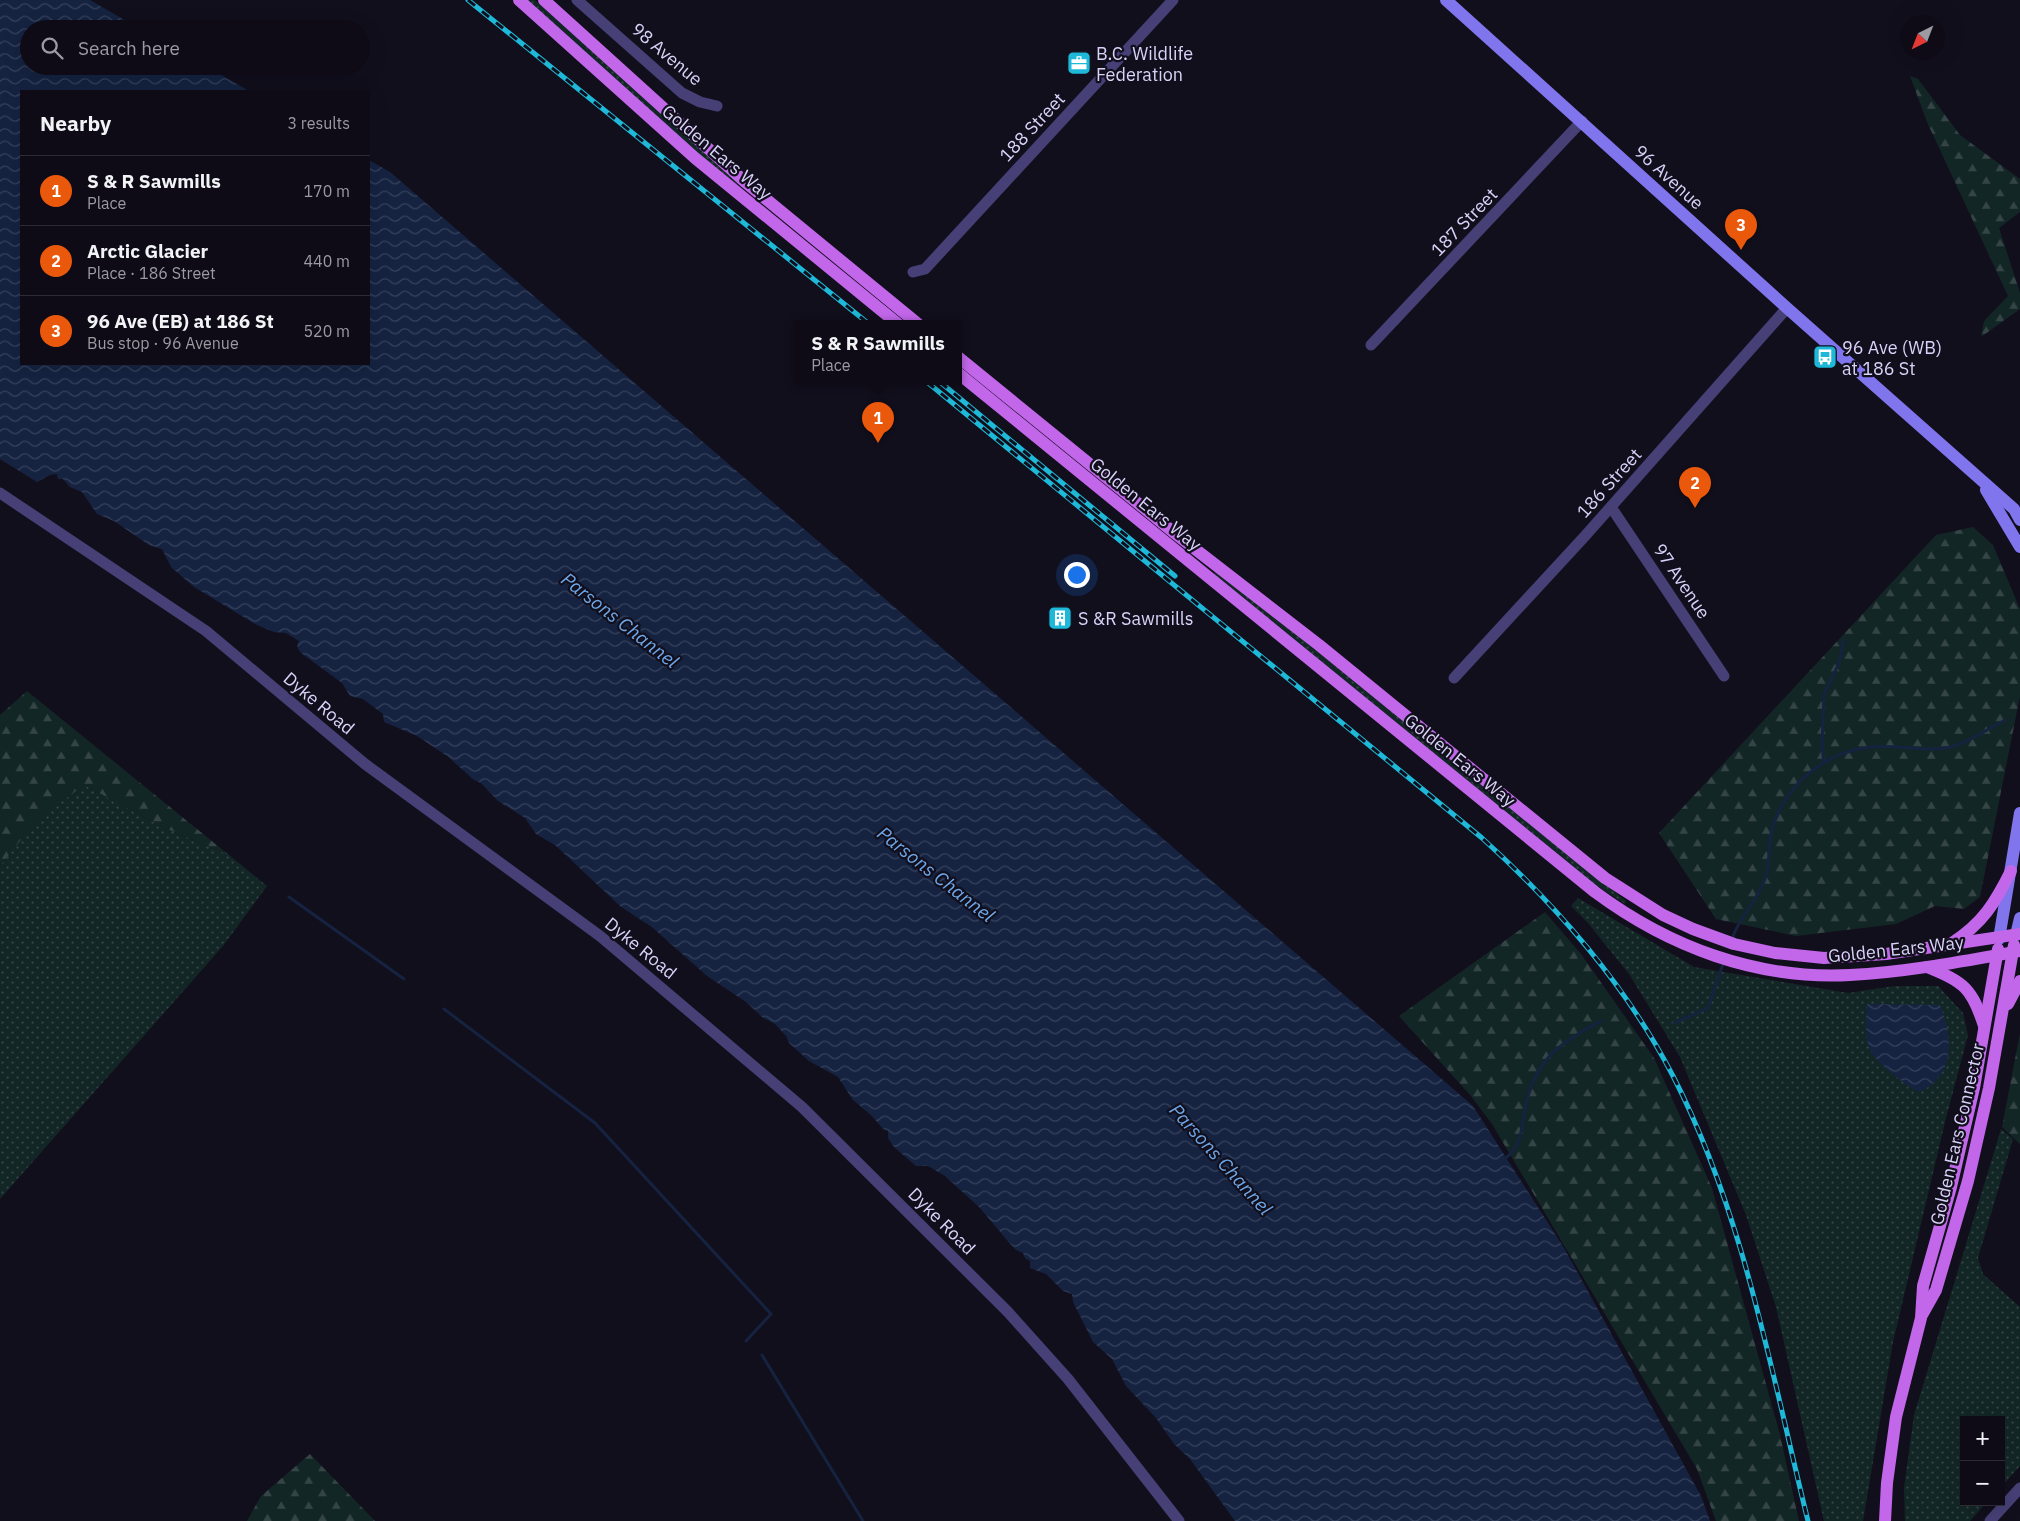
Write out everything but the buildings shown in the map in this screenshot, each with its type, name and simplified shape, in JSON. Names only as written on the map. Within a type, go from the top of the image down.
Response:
[{"type":"main road","name":"Golden Ears Way","points":[[519,0],[695,158],[893,320]]},
{"type":"main road","name":"Golden Ears Way","points":[[544,0],[744,181],[913,320]]},
{"type":"main road","name":"96 Avenue","points":[[1446,0],[1787,308],[2014,509],[2020,520]]},
{"type":"main road","name":"Golden Ears Way","points":[[962,360],[1177,535],[1319,645],[1605,878],[1663,915],[1693,929],[1734,944],[1796,956],[1850,958],[2018,935]]},
{"type":"main road","name":"Golden Ears Way","points":[[962,376],[1595,892],[1621,912],[1673,941],[1735,962],[1793,973],[1851,975],[2016,952]]},
{"type":"main road","name":"96 Avenue","points":[[1980,479],[2020,547]]},
{"type":"main road","points":[[1999,939],[2020,813]]},
{"type":"main road","points":[[1949,944],[1981,921],[1991,908],[2011,871]]},
{"type":"main road","points":[[2018,935],[2020,918]]},
{"type":"main road","name":"Golden Ears Connector","points":[[1921,1318],[1936,1290],[1968,1181],[1989,1088],[1999,1025],[2016,952],[2018,935]]},
{"type":"main road","name":"Golden Ears Connector","points":[[1885,1521],[1887,1483],[1896,1417],[1921,1318],[1923,1286],[1951,1187],[1974,1088],[1999,939]]},
{"type":"main road","points":[[1925,966],[1949,976],[1963,985],[1976,1000],[1985,1028]]},
{"type":"main road","points":[[1999,1025],[2020,981]]},
{"type":"street","name":"98 Avenue","points":[[577,0],[682,93],[700,102],[717,106]]},
{"type":"street","name":"188 Street","points":[[912,272],[925,269],[1173,0]]},
{"type":"street","name":"187 Street","points":[[1371,345],[1582,122]]},
{"type":"street","name":"186 Street","points":[[1454,678],[1611,507],[1787,308]]},
{"type":"street","name":"Dyke Road","points":[[0,493],[206,631],[365,764],[600,936],[787,1094],[1008,1312],[1068,1380],[1179,1521]]},
{"type":"street","name":"97 Avenue","points":[[1611,507],[1724,676]]},
{"type":"street","points":[[1990,1521],[2020,1488]]},
{"type":"green space","points":[[527,0],[535,0],[738,184],[695,151]]},
{"type":"green space","points":[[1910,76],[1918,79],[1960,135],[2020,179],[2020,212],[1999,228],[2020,293],[2020,309],[1981,337],[1984,321],[2008,296],[1927,122]]},
{"type":"green space","points":[[1973,527],[1993,545],[2020,609],[2020,696],[1980,897],[1964,909],[1935,906],[1896,924],[1796,936],[1716,919],[1659,833],[1936,535]]},
{"type":"green space","points":[[1215,572],[1303,640],[1626,901],[1625,904],[1596,885],[1214,574]]},
{"type":"green space","points":[[27,691],[229,855],[165,828],[84,785],[36,821],[0,866],[0,715]]},
{"type":"green space","points":[[84,785],[165,828],[229,855],[267,886],[223,946],[0,1199],[0,866],[35,821]]},
{"type":"green space","points":[[1578,898],[1694,967],[1848,993],[1895,986],[1938,986],[1963,1013],[1968,1035],[1945,1122],[1893,1342],[1863,1521],[1824,1521],[1776,1307],[1746,1215],[1680,1057],[1629,974],[1588,923],[1571,906]]},
{"type":"green space","points":[[1545,912],[1581,954],[1654,1058],[1712,1188],[1780,1435],[1799,1521],[1716,1521],[1697,1469],[1492,1124],[1471,1096],[1399,1016]]},
{"type":"green space","points":[[2020,1033],[2020,1144],[2002,1127]]},
{"type":"green space","points":[[2001,1129],[2013,1139],[1978,1258],[1983,1274],[2020,1307],[2020,1466],[2005,1483],[2005,1416],[1960,1416],[1960,1506],[1983,1506],[1970,1521],[1905,1521],[1904,1488],[1914,1415]]},
{"type":"green space","points":[[310,1454],[375,1521],[247,1521],[261,1496]]},
{"type":"water","name":"Parsons Channel","points":[[0,0],[90,0],[124,20],[20,20],[20,75],[221,75],[247,90],[20,90],[20,365],[370,365],[370,161],[390,172],[1473,1106],[1564,1248],[1701,1496],[1710,1521],[1235,1521],[1190,1459],[1174,1444],[1156,1418],[1126,1386],[1112,1359],[1093,1342],[1073,1302],[1072,1294],[1063,1291],[1046,1274],[1030,1268],[1030,1261],[1025,1258],[1023,1253],[1016,1250],[980,1208],[945,1176],[928,1166],[916,1166],[894,1147],[888,1138],[888,1131],[883,1129],[872,1116],[853,1100],[838,1077],[809,1061],[789,1043],[786,1036],[775,1024],[762,1017],[746,1002],[707,976],[653,928],[620,906],[555,845],[536,834],[525,818],[498,801],[481,783],[474,780],[447,756],[417,736],[384,722],[383,714],[363,699],[350,696],[342,683],[301,653],[297,647],[299,641],[286,633],[274,632],[255,624],[194,587],[171,567],[162,549],[149,545],[114,521],[97,514],[82,492],[70,487],[63,479],[58,479],[57,474],[50,475],[37,482],[0,459]]},
{"type":"water","points":[[1867,1004],[1940,1005],[1949,1042],[1948,1054],[1940,1076],[1931,1085],[1919,1092],[1892,1073],[1873,1055],[1866,1033]]},
{"type":"waterway","points":[[1824,763],[1822,746],[1824,695],[1839,663],[1844,640]]},
{"type":"waterway","points":[[1732,939],[1739,923],[1765,879],[1768,868],[1771,834],[1776,817],[1795,787],[1807,775],[1821,764],[1853,750],[1871,747],[1944,748],[1972,739],[2005,720]]},
{"type":"waterway","points":[[289,897],[404,979]]},
{"type":"waterway","points":[[1674,1023],[1708,1008],[1724,961]]},
{"type":"waterway","points":[[444,1009],[595,1123],[771,1314],[746,1341]]},
{"type":"waterway","points":[[1506,1158],[1518,1142],[1529,1093],[1534,1078],[1542,1066],[1561,1045],[1601,1021]]},
{"type":"waterway","points":[[762,1355],[863,1521]]},
{"type":"railway","points":[[468,0],[864,320]]},
{"type":"railway","points":[[931,385],[1482,838],[1510,864],[1563,920],[1612,979],[1634,1010],[1673,1076],[1698,1129],[1719,1183],[1753,1294],[1808,1521]]},
{"type":"railway","points":[[944,385],[1175,576]]},
{"type":"place","name":"B.C. Wildlife Federation","points":[[1079,63]]},
{"type":"place","name":"96 Ave (EB) at 186 St","points":[[1741,250]]},
{"type":"place","name":"96 Ave (WB) at 186 St","points":[[1825,357]]},
{"type":"place","name":"S & R Sawmills","points":[[878,443]]},
{"type":"place","name":"Arctic Glacier","points":[[1695,508]]},
{"type":"place","name":"S &R Sawmills","points":[[1060,618]]}]
